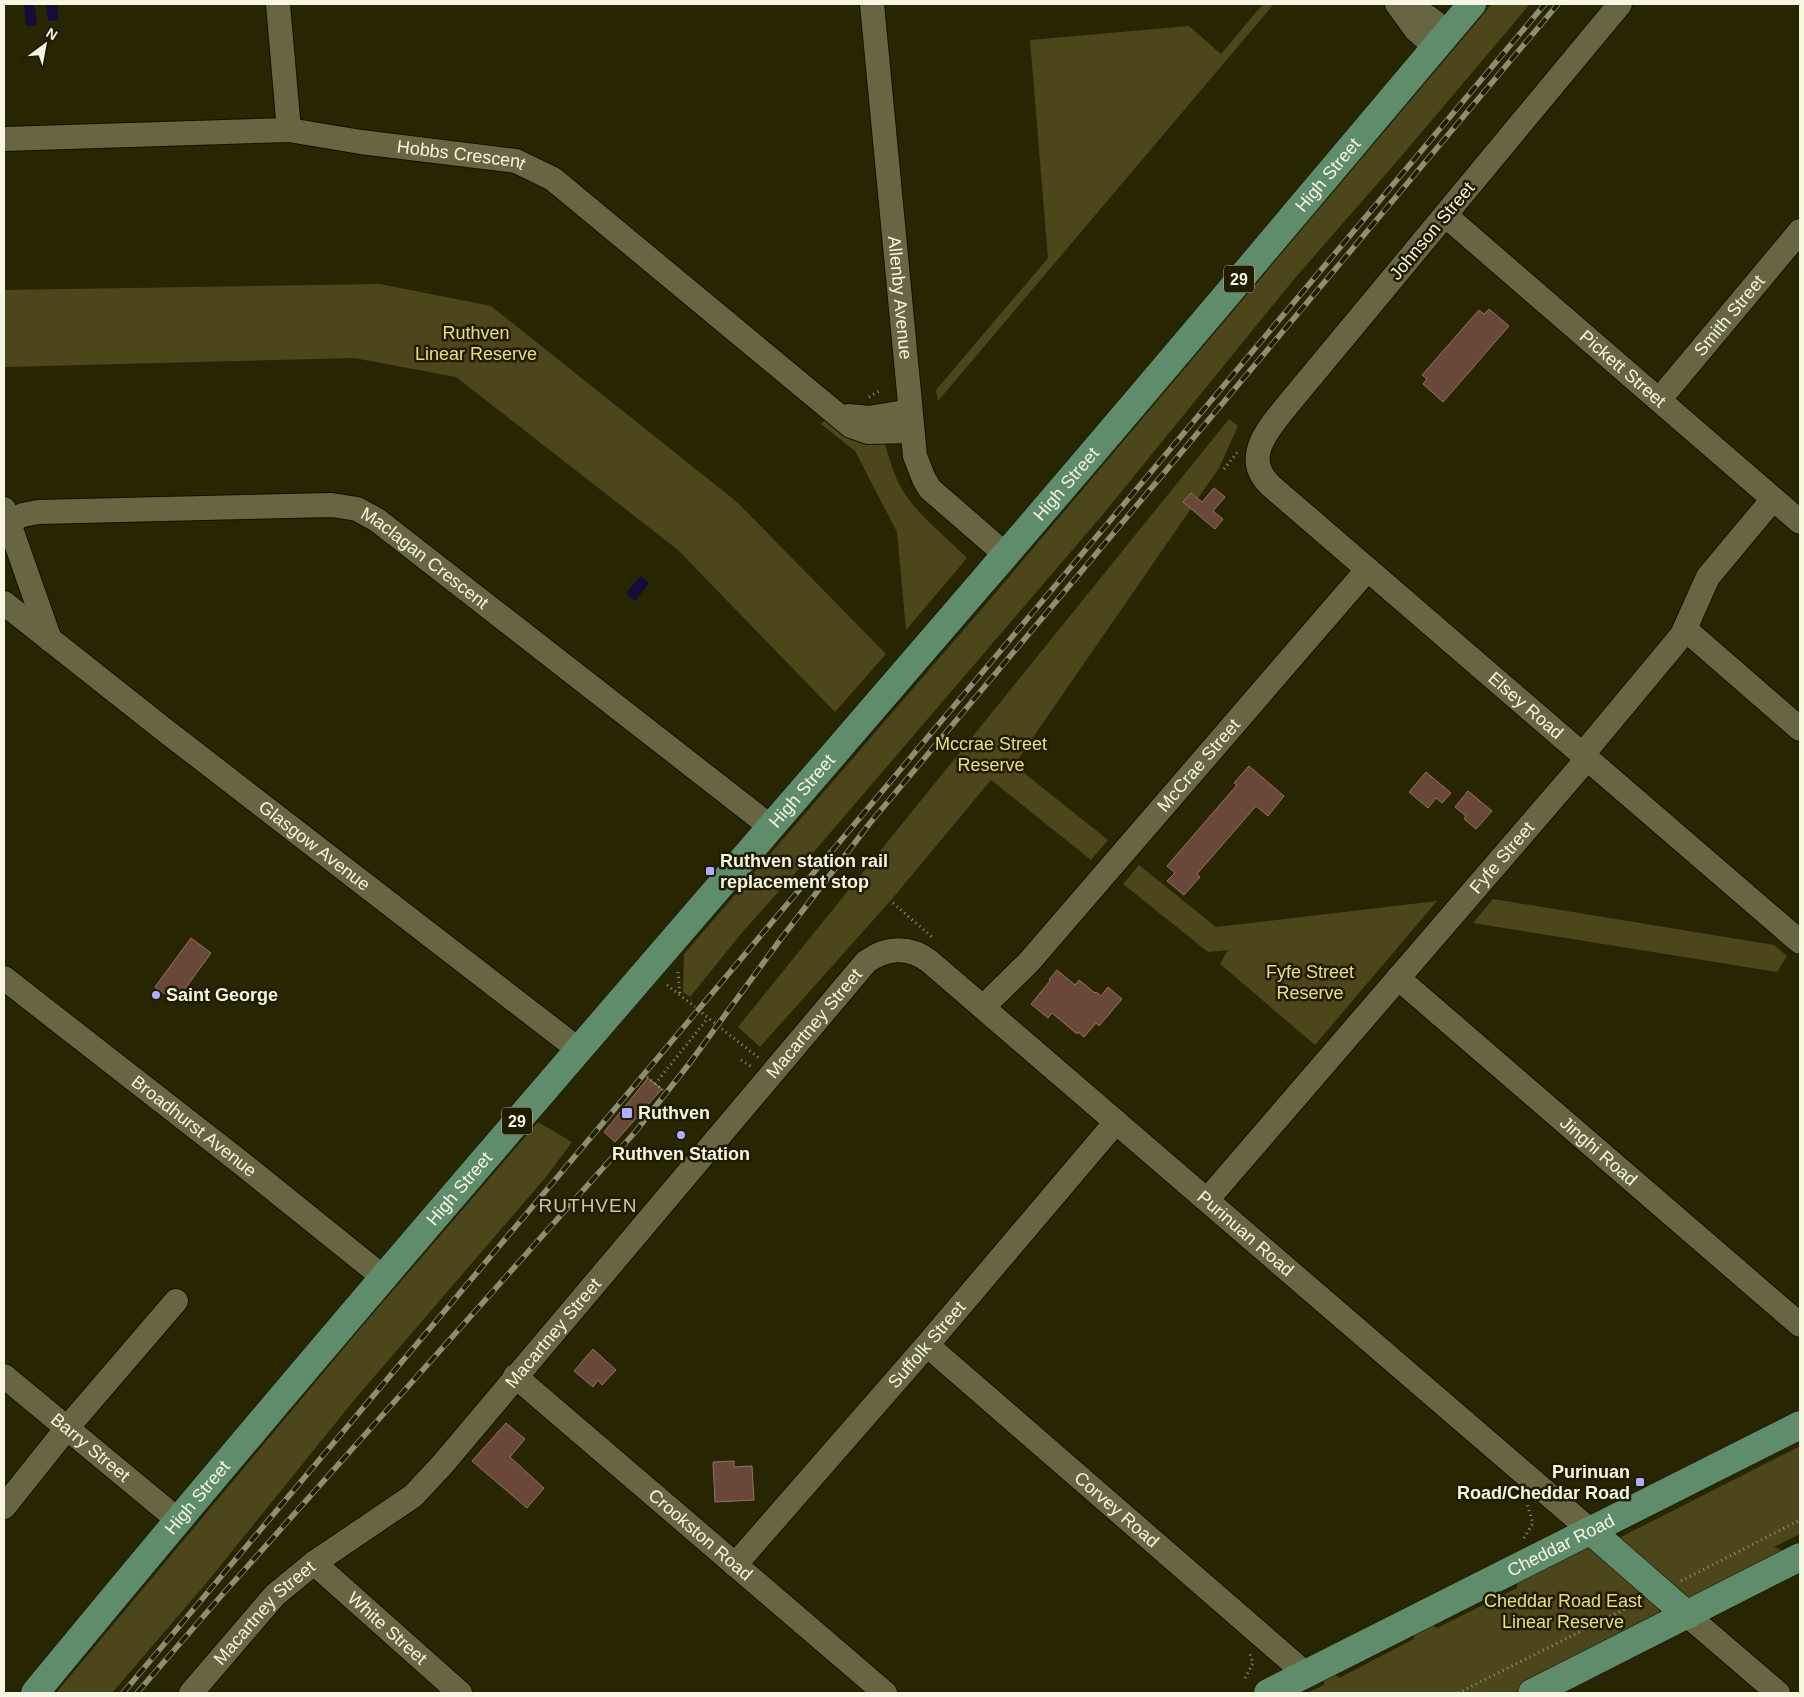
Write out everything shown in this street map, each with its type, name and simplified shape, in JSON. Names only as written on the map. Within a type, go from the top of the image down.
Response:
[{"type":"main road","name":"High Street","points":[[35,1693],[383,1277],[1006,554],[1472,4]]},
{"type":"main road","name":"Cheddar Road","points":[[1268,1693],[1800,1425]]},
{"type":"main road","points":[[1591,1531],[1687,1615]]},
{"type":"main road","points":[[1532,1693],[1800,1557]]},
{"type":"street","points":[[278,4],[289,130]]},
{"type":"street","name":"Allenby Avenue","points":[[872,4],[911,421],[917,462],[930,489],[1006,554]]},
{"type":"street","points":[[1398,4],[1416,30],[1442,39]]},
{"type":"street","name":"Johnson Street","points":[[1257,465],[1260,447],[1276,420],[1620,4]]},
{"type":"street","name":"Hobbs Crescent","points":[[4,139],[289,130],[362,142],[516,161],[552,179],[833,409],[849,416],[911,421]]},
{"type":"street","name":"Pickett Street","points":[[1446,215],[1800,522]]},
{"type":"street","name":"Smith Street","points":[[1659,400],[1800,231]]},
{"type":"street","name":"Elsey Road","points":[[1257,465],[1263,479],[1270,486],[1800,942]]},
{"type":"street","name":"Fyfe Street","points":[[1207,1200],[1581,766],[1588,748],[1685,629],[1708,576],[1773,499]]},
{"type":"street","name":"Maclagan Crescent","points":[[5,518],[38,512],[332,505],[357,509],[376,520],[469,591],[771,827]]},
{"type":"street","points":[[5,518],[50,640]]},
{"type":"street","name":"McCrae Street","points":[[988,1011],[1367,570]]},
{"type":"street","name":"Glasgow Avenue","points":[[4,603],[579,1050]]},
{"type":"street","points":[[1685,629],[1800,729]]},
{"type":"street","name":"Purinuan Road","points":[[892,950],[908,951],[923,956],[1591,1531]]},
{"type":"street","name":"Macartney Street","points":[[191,1693],[275,1595],[314,1563],[413,1496],[442,1465],[515,1376],[866,962],[882,952],[892,950]]},
{"type":"street","name":"Broadhurst Avenue","points":[[4,978],[383,1277]]},
{"type":"street","name":"Jinghi Road","points":[[1398,978],[1800,1325]]},
{"type":"street","name":"Suffolk Street","points":[[735,1565],[927,1345],[1116,1122]]},
{"type":"street","points":[[4,1507],[67,1428],[176,1301]]},
{"type":"street","name":"Corvey Road","points":[[927,1345],[1306,1674]]},
{"type":"street","name":"Barry Street","points":[[4,1376],[178,1520]]},
{"type":"street","name":"Crookston Road","points":[[515,1376],[885,1693]]},
{"type":"street","name":"White Street","points":[[314,1563],[460,1693]]},
{"type":"street","points":[[1687,1615],[1778,1693]]},
{"type":"path","points":[[893,903],[932,937]]},
{"type":"path","points":[[678,972],[680,996]]},
{"type":"path","points":[[667,985],[695,1007]]},
{"type":"path","points":[[702,1013],[714,1023]]},
{"type":"path","points":[[655,1084],[708,1018]]},
{"type":"path","points":[[722,1029],[761,1060]]},
{"type":"path","points":[[647,1077],[663,1090]]},
{"type":"path","points":[[1524,1538],[1533,1523],[1526,1504]]},
{"type":"path","points":[[1458,1693],[1800,1520]]},
{"type":"path","points":[[1245,1678],[1253,1662],[1247,1646]]},
{"type":"green space","points":[[1263,4],[1274,4],[938,401],[936,390],[1048,258],[1030,40],[1189,26],[1221,54]]},
{"type":"green space","points":[[1492,4],[1530,4],[1295,278],[1104,513],[812,854],[740,935],[690,997],[683,992],[684,954],[992,597]]},
{"type":"green space","name":"Ruthven Linear Reserve","points":[[380,284],[491,306],[737,502],[886,654],[835,712],[678,550],[456,377],[354,358],[4,367],[4,290]]},
{"type":"green space","points":[[826,419],[884,441],[892,467],[903,491],[924,517],[967,558],[906,630],[897,532],[855,451],[821,424]]},
{"type":"green space","name":"Mccrae Street Reserve","points":[[1229,419],[1238,426],[1219,468],[1014,765],[1108,840],[1091,860],[991,780],[892,899],[760,1047],[738,1027]]},
{"type":"green space","name":"Fyfe Street Reserve","points":[[1139,865],[1216,927],[1437,901],[1315,1045],[1220,964],[1228,950],[1208,952],[1123,884]]},
{"type":"green space","points":[[1493,899],[1774,945],[1787,956],[1777,972],[1473,923]]},
{"type":"green space","points":[[538,1122],[572,1142],[546,1177],[355,1399],[208,1581],[112,1693],[56,1693],[359,1330]]},
{"type":"green space","name":"Cheddar Road East Linear Reserve","points":[[1800,1446],[1800,1536],[1798,1535],[1774,1547],[1789,1553],[1697,1599],[1687,1598],[1615,1540]]},
{"type":"green space","name":"Cheddar Road East Linear Reserve","points":[[1590,1546],[1659,1607],[1659,1613],[1653,1622],[1514,1693],[1307,1693],[1324,1685],[1324,1676],[1332,1672],[1339,1678],[1414,1639],[1415,1631],[1429,1623],[1437,1628],[1517,1588],[1518,1579],[1579,1547]]},
{"type":"shaded area","points":[[24,4],[34,4],[37,25],[26,26]]},
{"type":"shaded area","points":[[46,4],[57,4],[58,20],[48,21]]},
{"type":"shaded area","points":[[640,576],[649,583],[635,601],[626,594]]},
{"type":"building","points":[[1489,309],[1509,326],[1443,402],[1423,384],[1427,379],[1422,375],[1479,310],[1484,314]]},
{"type":"building","points":[[1214,488],[1225,497],[1213,511],[1223,519],[1215,529],[1183,502],[1191,493],[1202,502]]},
{"type":"building","points":[[1249,766],[1284,796],[1268,816],[1256,806],[1197,874],[1200,877],[1184,895],[1167,881],[1175,873],[1167,866],[1237,785],[1234,783]]},
{"type":"building","points":[[1426,772],[1451,793],[1442,803],[1436,798],[1428,808],[1409,792]]},
{"type":"building","points":[[1468,791],[1492,811],[1476,829],[1464,819],[1466,816],[1455,807]]},
{"type":"building","points":[[191,938],[211,953],[179,997],[175,995],[172,999],[155,987]]},
{"type":"building","points":[[1057,970],[1075,985],[1079,980],[1101,996],[1108,987],[1122,999],[1099,1026],[1096,1023],[1084,1037],[1078,1032],[1077,1034],[1052,1013],[1048,1018],[1031,1004]]},
{"type":"building","points":[[648,1078],[662,1089],[615,1142],[604,1132]]},
{"type":"building","points":[[593,1349],[616,1370],[602,1385],[598,1380],[593,1387],[574,1371]]},
{"type":"building","points":[[506,1423],[525,1439],[510,1457],[544,1488],[527,1508],[472,1461]]},
{"type":"building","points":[[734,1461],[734,1467],[752,1466],[754,1500],[715,1502],[713,1462]]},
{"type":"railway","points":[[123,1693],[1545,4]]},
{"type":"railway","points":[[137,1693],[221,1596],[636,1131],[689,1064],[780,940],[870,823],[1558,4]]},
{"type":"place","name":"Ruthven station rail replacement stop","points":[[710,871]]},
{"type":"place","name":"Saint George","points":[[156,995]]},
{"type":"place","name":"Ruthven","points":[[627,1113]]},
{"type":"place","name":"Ruthven Station","points":[[681,1135]]},
{"type":"place","name":"Purinuan Road/Cheddar Road","points":[[1640,1482]]},
{"type":"district","name":"RUTHVEN","points":[[588,1205]]}]
